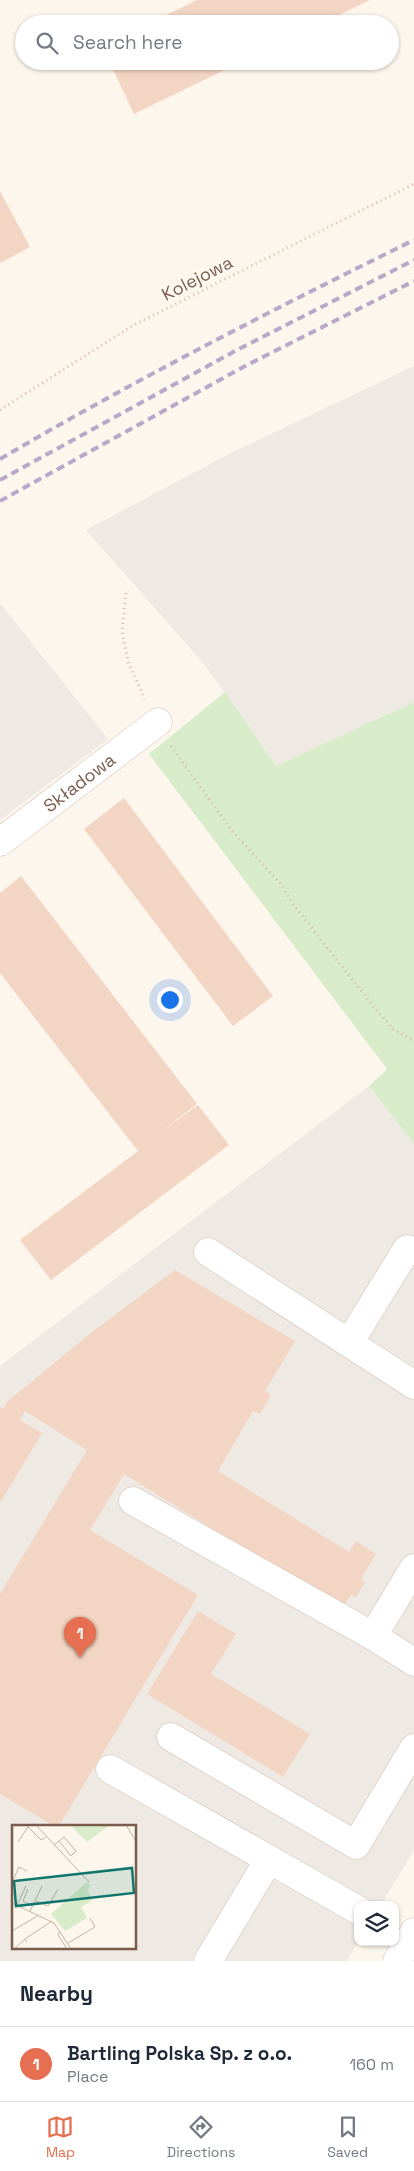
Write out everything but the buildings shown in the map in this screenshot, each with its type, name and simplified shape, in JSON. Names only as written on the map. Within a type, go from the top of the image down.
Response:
[{"type":"street","name":"Składowa","points":[[0,842],[158,722]]},
{"type":"street","points":[[349,1343],[407,1249]]},
{"type":"street","points":[[208,1252],[414,1385]]},
{"type":"street","points":[[133,1502],[372,1636],[414,1662]]},
{"type":"street","points":[[372,1636],[414,1568]]},
{"type":"street","points":[[171,1737],[356,1845],[414,1748]]},
{"type":"street","points":[[110,1769],[268,1861],[354,1908]]},
{"type":"street","points":[[208,1961],[268,1861]]},
{"type":"path","name":"Kolejowa","points":[[0,410],[132,326],[414,184]]},
{"type":"path","points":[[126,593],[122,631],[128,662],[141,694],[172,750],[233,832],[280,883],[293,904],[374,1007],[393,1029],[414,1041]]},
{"type":"shaded area","points":[[414,366],[414,702],[276,766],[204,664],[86,530],[229,454]]},
{"type":"shaded area","points":[[0,603],[108,739],[0,820]]},
{"type":"shaded area","points":[[369,1086],[414,1144],[414,1850],[383,1901],[354,1901],[354,1946],[356,1946],[347,1961],[0,1961],[0,1366]]},
{"type":"green space","points":[[225,692],[276,766],[414,702],[414,1144],[369,1086],[387,1069],[149,754]]},
{"type":"railway","points":[[0,459],[102,401],[205,346],[414,240]]},
{"type":"railway","points":[[0,480],[237,350],[414,260]]},
{"type":"railway","points":[[0,501],[247,365],[414,281]]},
{"type":"place","name":"Bartling Polska Sp. z o.o.","points":[[80,1658]]}]
